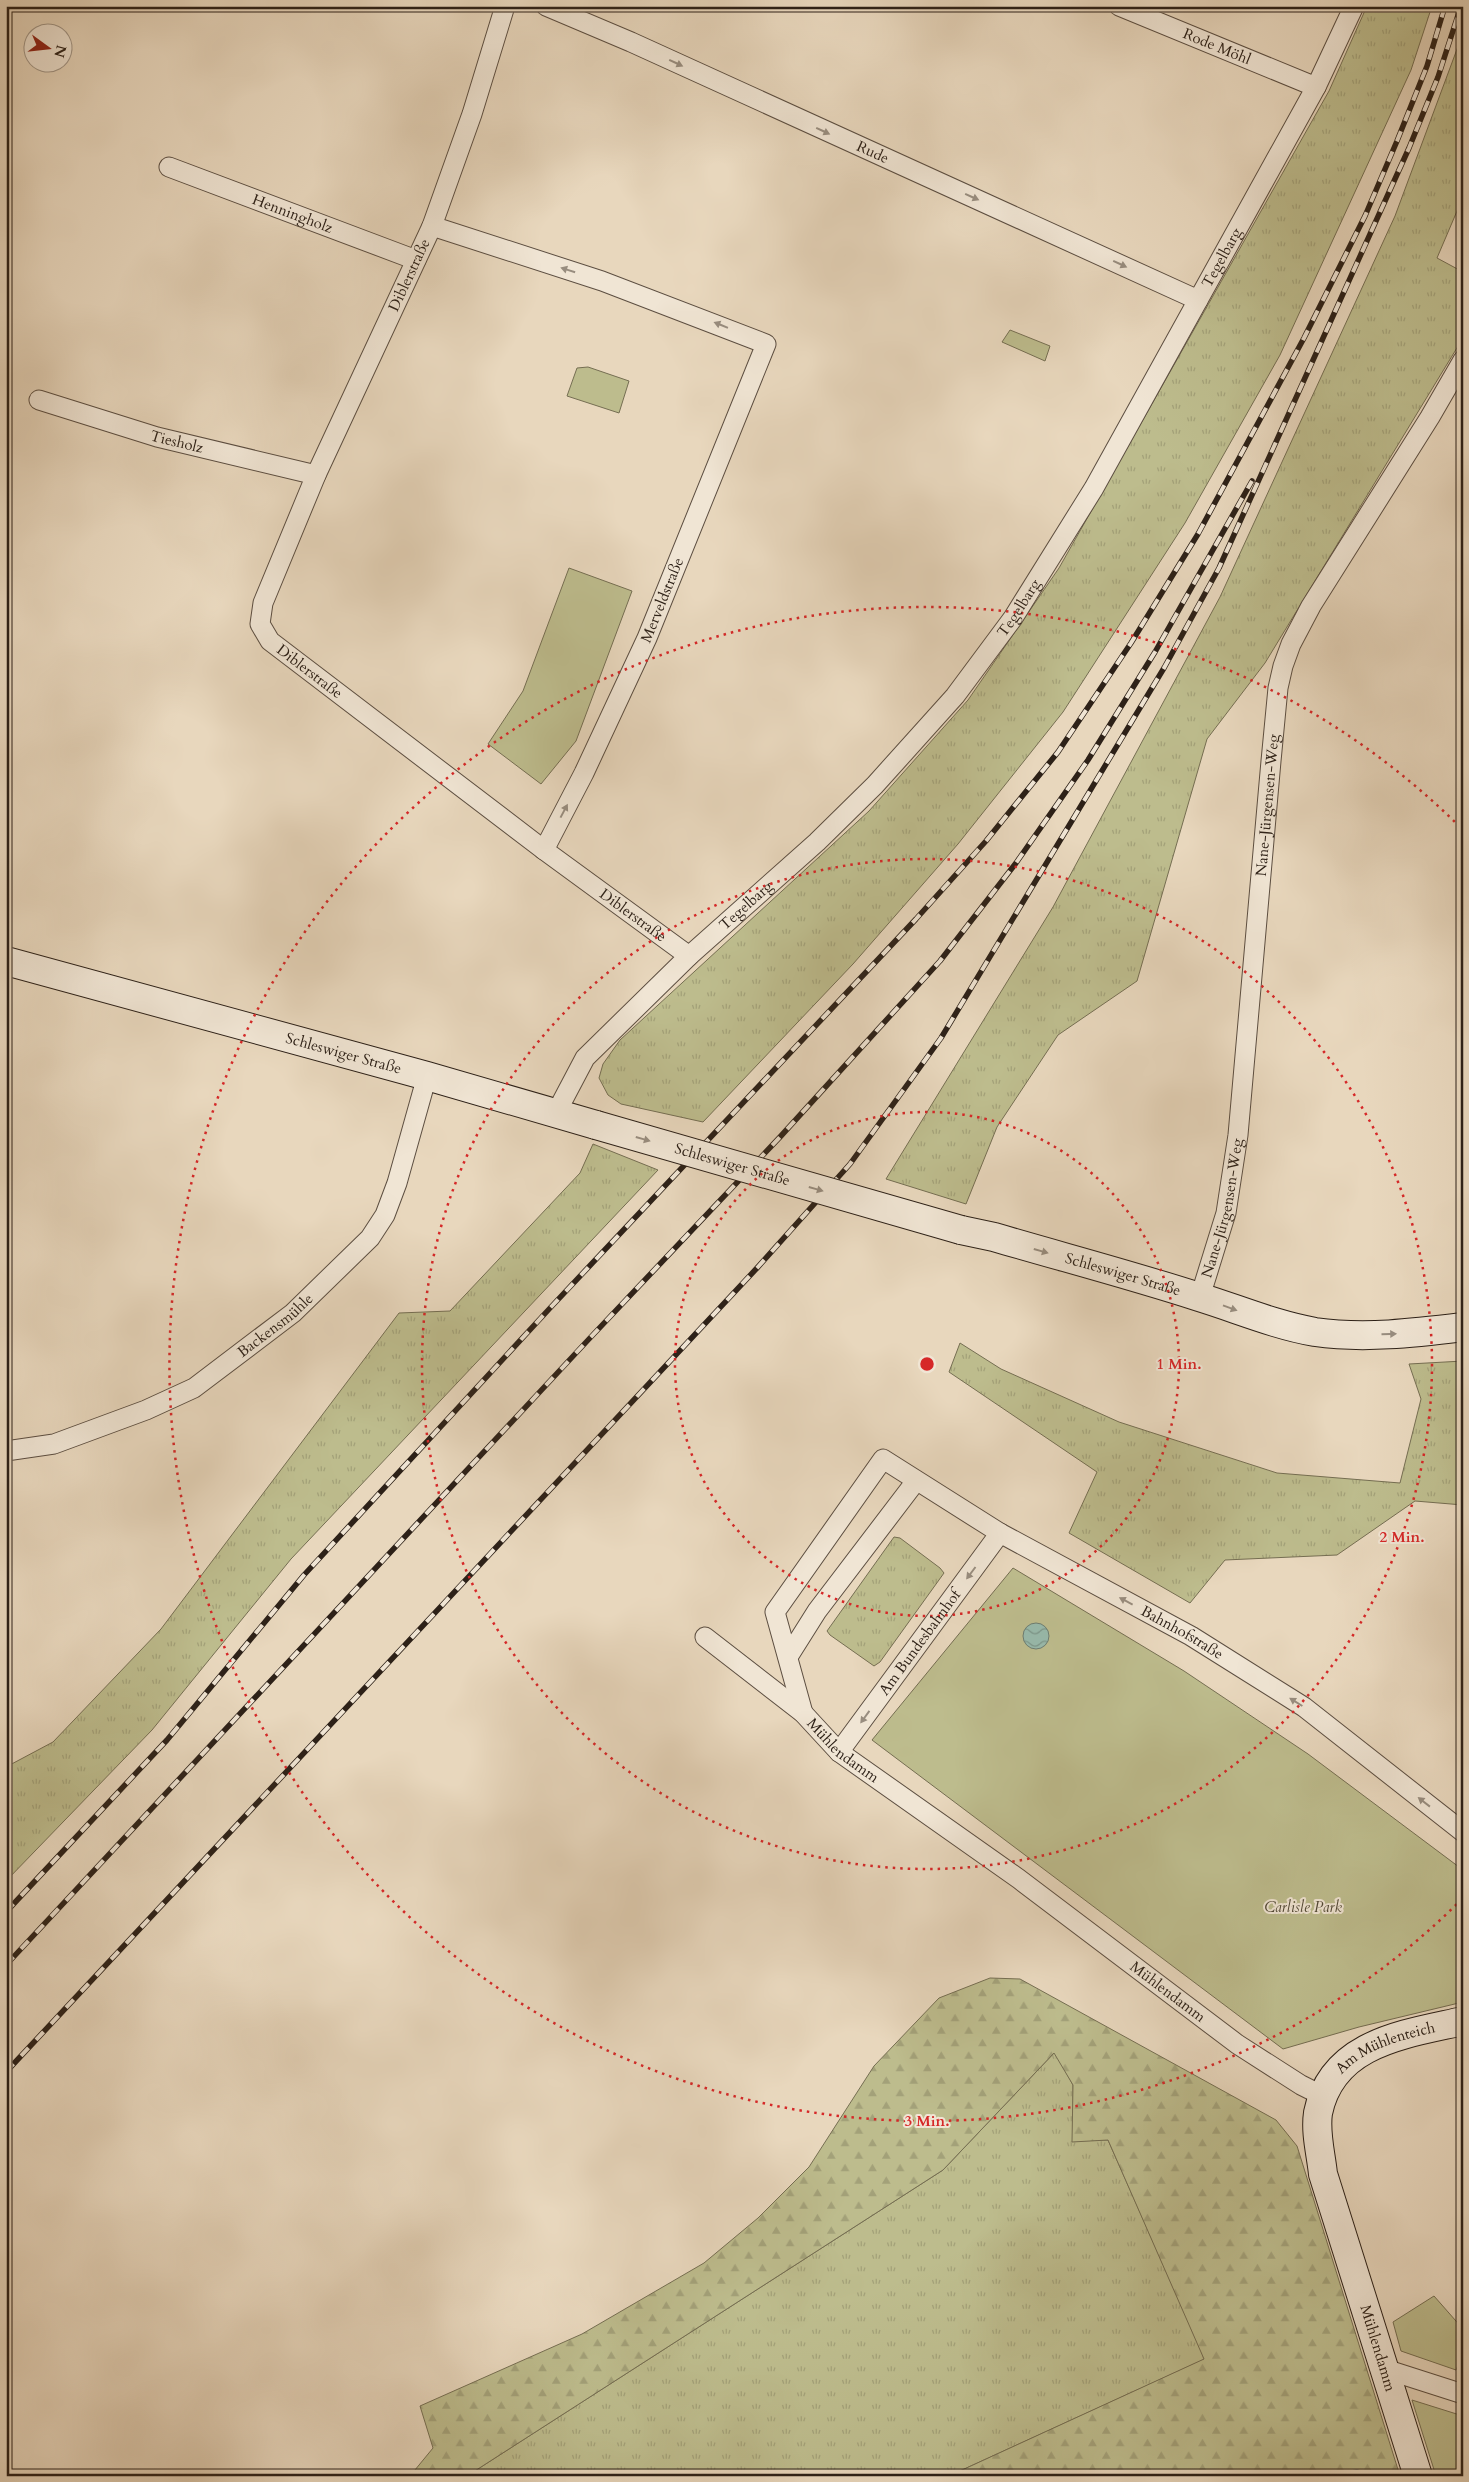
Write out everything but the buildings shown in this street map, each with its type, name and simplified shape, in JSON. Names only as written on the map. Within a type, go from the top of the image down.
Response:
[{"type":"main road","name":"Schleswiger Straße","points":[[6,961],[427,1076],[962,1230],[994,1237],[1200,1297],[1262,1319],[1315,1332],[1360,1336],[1412,1334],[1463,1327]]},
{"type":"main road","name":"Am Mühlenteich","points":[[1323,2096],[1335,2076],[1365,2048],[1384,2039],[1463,2021]]},
{"type":"main road","name":"Mühlendamm","points":[[1323,2096],[1318,2114],[1317,2133],[1323,2174],[1418,2476]]},
{"type":"street","name":"Diblerstraße","points":[[505,6],[472,114],[432,226],[316,474],[263,604],[260,624],[270,641],[544,850],[689,956]]},
{"type":"street","name":"Rude","points":[[546,6],[631,42],[1198,300]]},
{"type":"street","name":"Rode Möhl","points":[[1119,6],[1316,87]]},
{"type":"street","name":"Tegelbarg","points":[[556,1113],[585,1058],[689,956],[817,842],[875,785],[955,696],[1013,618],[1061,542],[1198,300],[1316,87],[1354,6]]},
{"type":"street","name":"Henningholz","points":[[169,167],[416,260]]},
{"type":"street","name":"Diblerstraße","points":[[432,226],[616,286],[766,344]]},
{"type":"street","name":"Merveldstraße","points":[[544,850],[584,773],[647,638],[766,344]]},
{"type":"street","name":"Nane-Jürgensen-Weg","points":[[1200,1297],[1226,1213],[1238,1135],[1270,761],[1278,688],[1283,666],[1291,644],[1311,606],[1430,417],[1463,360]]},
{"type":"street","name":"Tiesholz","points":[[39,400],[157,437],[316,474]]},
{"type":"street","name":"Backensmühle","points":[[6,1451],[54,1444],[146,1410],[194,1388],[293,1313],[370,1238],[385,1215],[397,1183],[427,1076]]},
{"type":"street","name":"Bahnhofstraße","points":[[788,1657],[776,1612],[883,1459],[1000,1533],[1191,1636],[1304,1707],[1463,1832]]},
{"type":"street","points":[[803,1713],[788,1657],[817,1611],[916,1481]]},
{"type":"street","name":"Am Bundesbahnhof","points":[[839,1752],[1000,1533]]},
{"type":"street","name":"Mühlendamm","points":[[705,1637],[803,1713],[839,1752],[1019,1879],[1237,2044],[1301,2085],[1323,2096]]},
{"type":"street","points":[[1384,2369],[1463,2394]]},
{"type":"green space","points":[[1367,6],[1432,6],[1411,70],[1280,355],[1185,523],[1063,712],[958,844],[853,964],[703,1122],[621,1104],[608,1095],[599,1078],[603,1064],[620,1040],[869,811],[968,700],[1059,568],[1329,91]]},
{"type":"green space","points":[[1463,33],[1463,197],[1437,258],[1463,272],[1463,338],[1265,663],[1207,739],[1137,981],[1058,1035],[997,1127],[966,1204],[886,1179],[1053,907],[1220,597],[1395,216]]},
{"type":"green space","points":[[1010,330],[1050,346],[1045,361],[1002,342]]},
{"type":"green space","points":[[588,367],[629,381],[619,413],[567,396],[577,368]]},
{"type":"green space","points":[[569,568],[632,591],[576,741],[541,784],[488,744],[523,691]]},
{"type":"green space","points":[[593,1144],[658,1170],[291,1559],[152,1730],[6,1881],[6,1767],[53,1742],[161,1629],[399,1313],[450,1311],[580,1173]]},
{"type":"green space","points":[[960,1343],[1001,1369],[1119,1422],[1277,1473],[1400,1483],[1421,1399],[1409,1364],[1463,1361],[1463,1505],[1415,1501],[1337,1555],[1225,1560],[1190,1603],[1069,1533],[1097,1472],[949,1372]]},
{"type":"green space","points":[[894,1537],[900,1538],[944,1573],[880,1662],[874,1666],[827,1631]]},
{"type":"green space","name":"Carlisle Park","points":[[1013,1568],[1184,1671],[1308,1754],[1463,1870],[1463,2002],[1359,2027],[1283,2049],[872,1740]]},
{"type":"green space","points":[[990,1978],[1020,1979],[1276,2120],[1297,2146],[1400,2476],[949,2476],[1204,2359],[1108,2140],[1072,2142],[1073,2085],[1054,2053],[943,2170],[467,2476],[410,2476],[433,2448],[420,2406],[582,2334],[704,2263],[758,2218],[809,2167],[874,2066],[939,1998]]},
{"type":"green space","points":[[1055,2052],[1073,2085],[1073,2141],[1108,2140],[1205,2359],[949,2476],[467,2476],[943,2170]]},
{"type":"green space","points":[[1434,2296],[1463,2329],[1463,2353],[1456,2370],[1401,2351],[1393,2322]]},
{"type":"green space","points":[[1412,2400],[1463,2416],[1463,2476],[1436,2476]]},
{"type":"water","points":[[1036,1623],[1045,1627],[1049,1636],[1045,1645],[1036,1649],[1027,1645],[1023,1636],[1027,1627]]},
{"type":"waterway","points":[[1343,2476],[1357,2472],[1359,2476]]},
{"type":"railway","points":[[6,1912],[167,1740],[304,1575],[551,1307],[916,919],[986,841],[1058,752],[1131,643],[1198,534],[1304,338],[1365,216],[1397,141],[1427,66],[1445,6]]},
{"type":"railway","points":[[6,2072],[757,1268],[850,1164],[941,1038],[1164,668],[1219,568],[1409,148],[1438,77],[1461,6]]},
{"type":"railway","points":[[6,1965],[589,1339],[780,1137],[940,961],[1016,863],[1088,760],[1155,652],[1252,481]]}]
